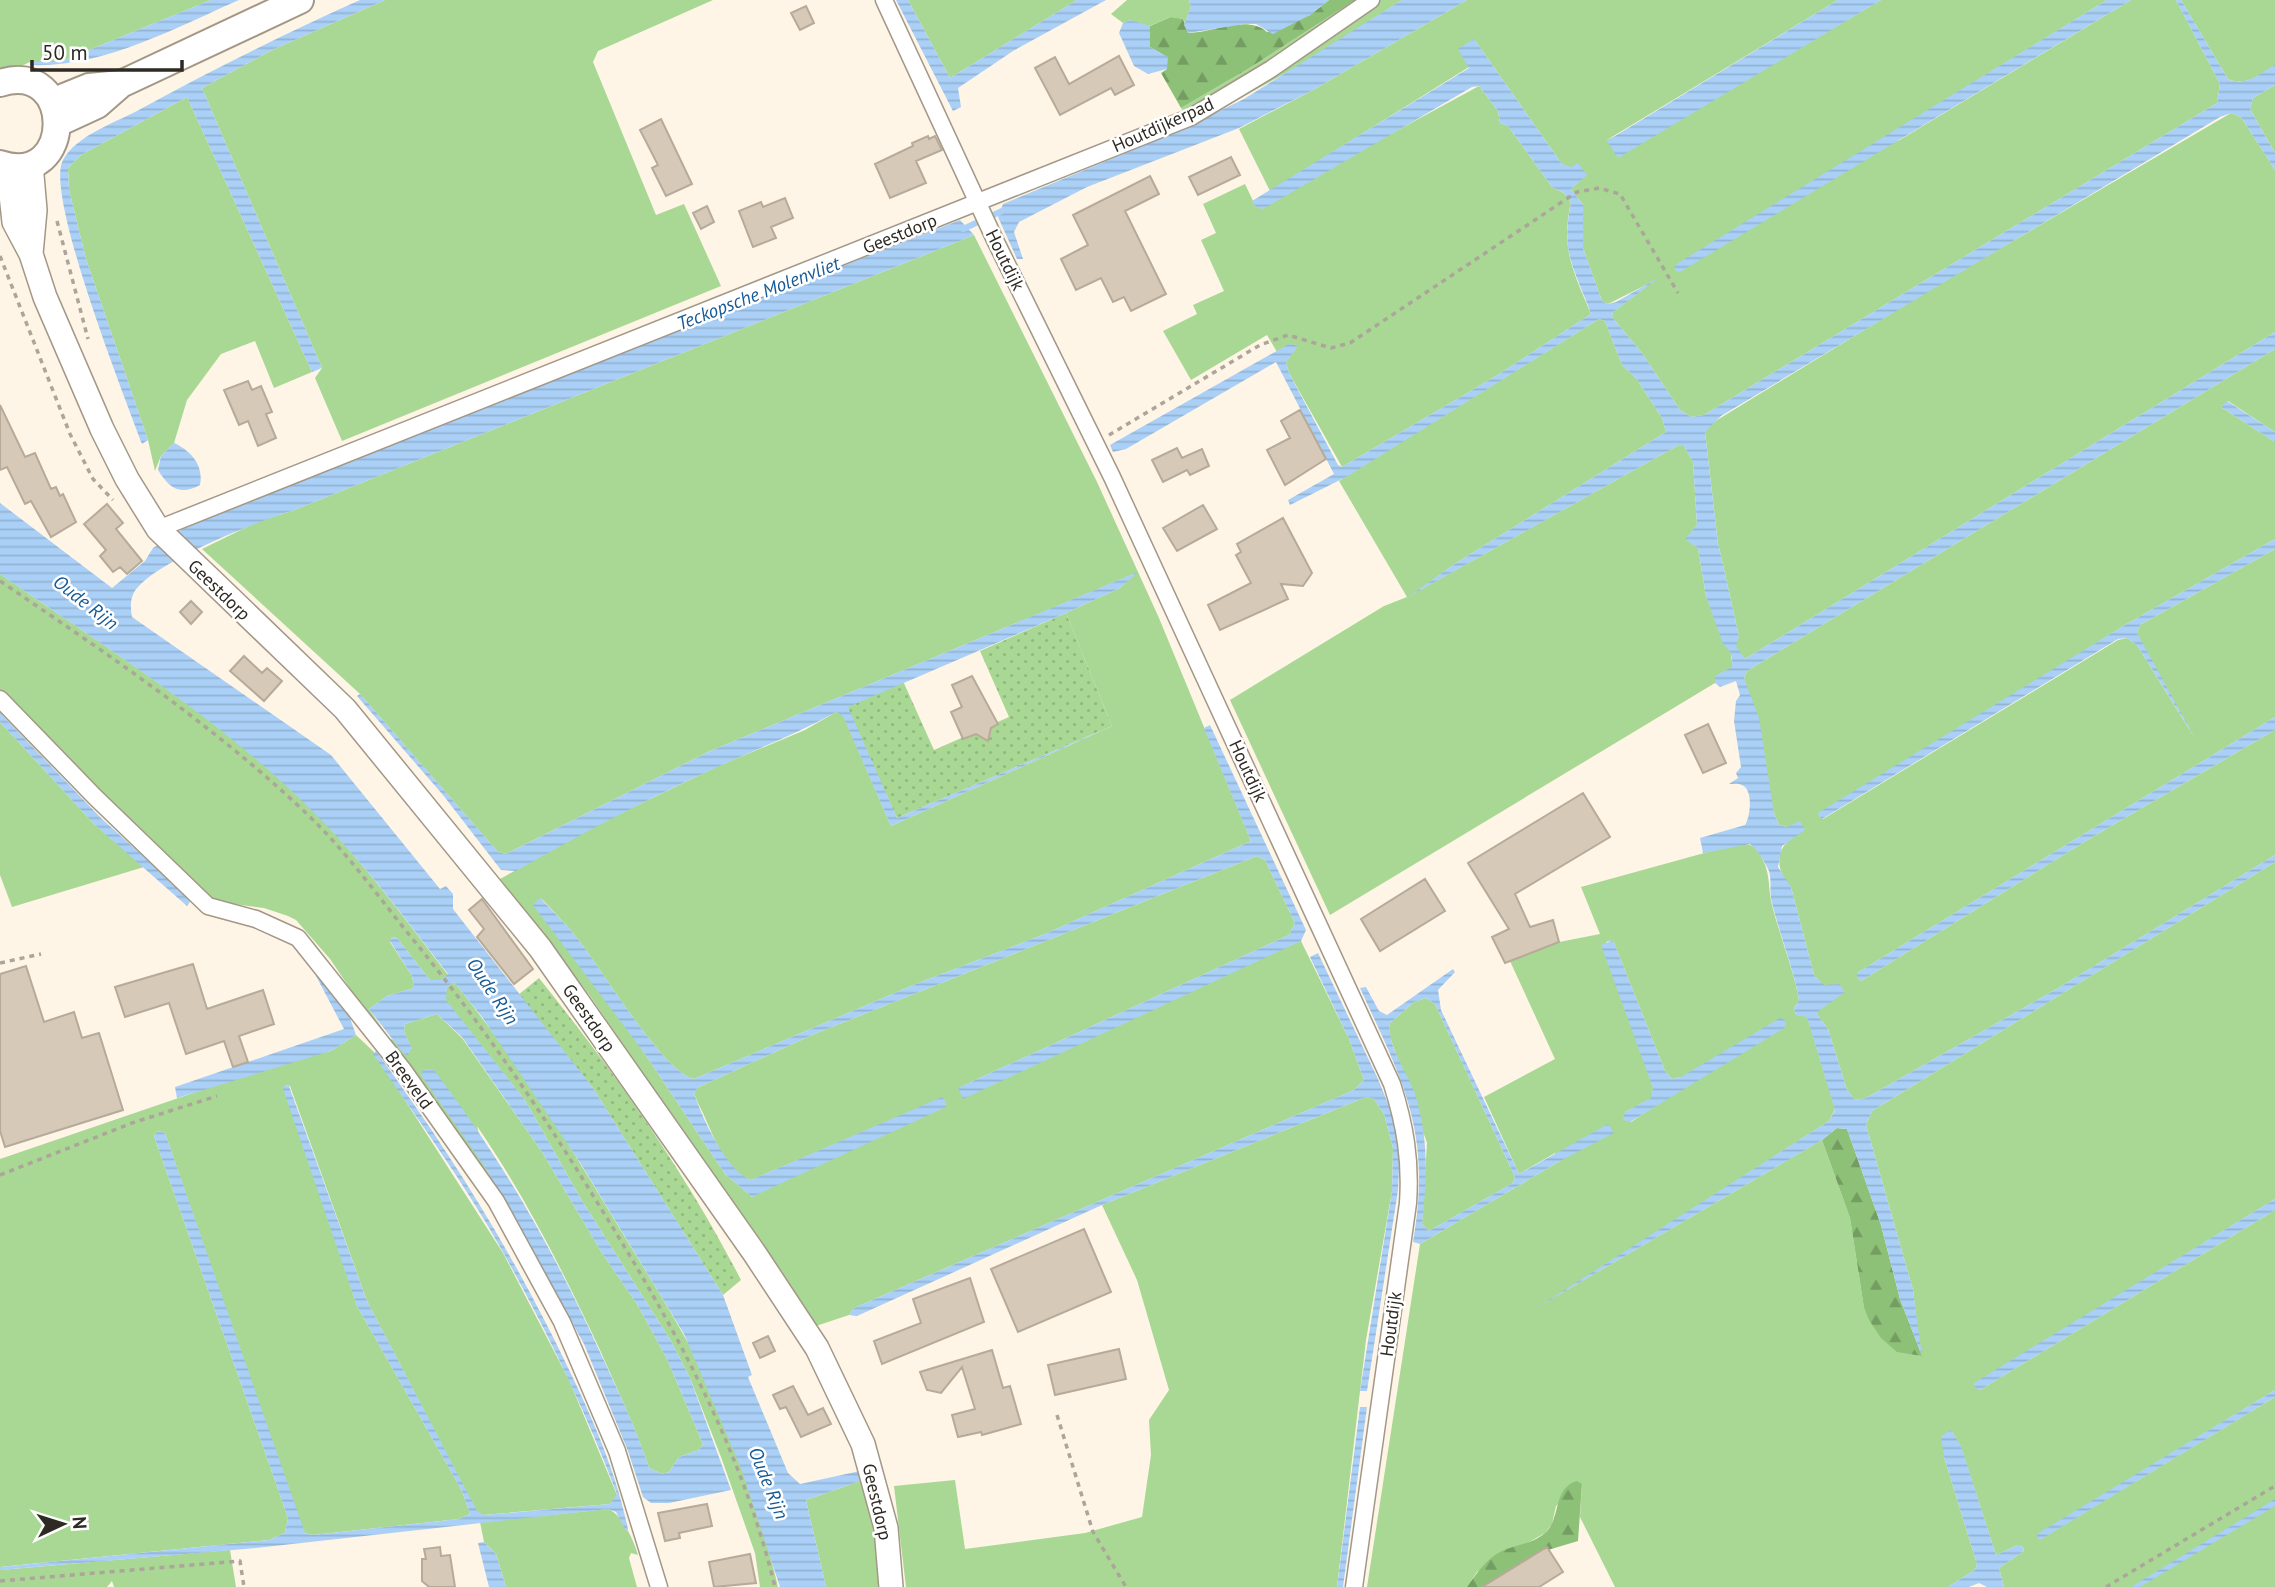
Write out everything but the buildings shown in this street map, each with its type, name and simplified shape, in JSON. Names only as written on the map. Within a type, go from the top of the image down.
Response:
[{"type":"main road","points":[[55,112],[89,87],[121,84],[300,0]]},
{"type":"main road","points":[[0,83],[21,81],[33,85],[55,112],[54,144],[40,159],[13,165]]},
{"type":"main road","name":"Geestdorp","points":[[13,165],[35,210],[31,254]]},
{"type":"main road","name":"Geestdorp","points":[[13,165],[14,222],[31,254],[45,297],[102,429],[127,479],[161,532],[345,709],[540,948],[755,1254],[817,1348],[863,1444],[886,1528],[891,1587]]},
{"type":"street","name":"Houtdijk","points":[[884,0],[980,209],[1095,444],[1392,1084],[1405,1125],[1410,1168],[1408,1203],[1354,1587]]},
{"type":"street","name":"Houtdijkerpad","points":[[980,209],[1191,117],[1272,69],[1371,0]]},
{"type":"street","name":"Geestdorp","points":[[161,532],[980,209]]},
{"type":"street","name":"Breeveld","points":[[0,699],[95,797],[208,906],[256,919],[298,938],[404,1071],[496,1201],[562,1322],[617,1451],[659,1587]]},
{"type":"path","points":[[1095,444],[1260,345],[1288,335],[1331,348],[1350,343],[1577,192],[1599,187],[1620,194],[1678,293]]},
{"type":"path","points":[[35,210],[47,210],[58,223],[77,304],[92,351]]},
{"type":"path","points":[[0,256],[70,434],[93,479],[121,508]]},
{"type":"path","points":[[0,581],[167,696],[270,780],[356,866],[450,985],[529,1093],[681,1342],[705,1389],[751,1509],[775,1587]]},
{"type":"path","points":[[0,963],[41,954]]},
{"type":"path","points":[[0,1175],[132,1124],[217,1096]]},
{"type":"path","points":[[1057,1415],[1093,1532],[1126,1587]]},
{"type":"path","points":[[2106,1587],[2275,1486]]},
{"type":"path","points":[[0,1581],[240,1561],[244,1587]]},
{"type":"green space","points":[[0,0],[211,0],[60,62],[30,62],[8,72],[0,71]]},
{"type":"green space","points":[[385,0],[713,0],[598,51],[593,62],[656,215],[684,204],[721,286],[342,441],[315,378],[322,368],[202,88],[272,50]]},
{"type":"green space","points":[[908,0],[1077,0],[950,78]]},
{"type":"green space","points":[[1127,0],[1189,0],[1191,7],[1185,23],[1183,19],[1171,17],[1147,27],[1130,20],[1123,23],[1111,14]]},
{"type":"green space","points":[[1329,0],[1355,0],[1248,69],[1181,108],[1161,73],[1167,69],[1162,54],[1150,47],[1150,26],[1171,17],[1183,19],[1188,33],[1240,24],[1259,27],[1267,32],[1310,15]]},
{"type":"green space","points":[[1355,0],[1402,0],[1304,63],[1194,124],[1181,108],[1248,69]]},
{"type":"green space","points":[[1467,0],[1838,0],[1607,140],[1780,60],[1881,0],[2107,0],[1893,132],[1898,141],[2131,0],[2176,0],[2220,84],[2217,103],[1704,415],[1691,417],[1680,410],[1642,353],[1612,317],[1613,312],[1654,281],[1608,304],[1602,301],[1583,248],[1583,205],[1571,189],[1586,175],[1562,164],[1474,39],[1469,67],[1270,191],[1239,129],[1313,90]]},
{"type":"green space","points":[[2181,0],[2275,0],[2275,65],[2247,81],[2228,79]]},
{"type":"green space","points":[[2275,85],[2275,153],[2250,109],[2253,98]]},
{"type":"green space","points":[[1479,86],[1498,111],[1500,123],[1508,126],[1552,187],[1564,193],[1571,203],[1567,234],[1570,260],[1591,314],[1496,376],[1342,467],[1289,373],[1286,362],[1297,347],[1289,345],[1277,352],[1267,335],[1191,380],[1163,331],[1197,314],[1193,305],[1224,291],[1201,240],[1216,233],[1203,204],[1245,184],[1256,207]]},
{"type":"green space","points":[[187,97],[312,372],[274,388],[255,341],[221,354],[187,400],[174,443],[161,456],[155,471],[148,440],[86,259],[69,190],[68,168],[81,155]]},
{"type":"green space","points":[[2231,113],[2241,117],[2275,170],[2275,332],[1745,659],[1735,646],[1739,636],[1718,543],[1705,432],[1709,425],[1933,288]]},
{"type":"green space","points":[[974,235],[1097,482],[1159,618],[1251,841],[1045,934],[911,986],[694,1079],[681,1073],[666,1059],[577,938],[541,898],[725,1174],[752,1197],[942,1098],[751,1180],[733,1168],[719,1148],[694,1093],[699,1087],[812,1035],[1257,856],[1265,860],[1295,923],[1289,935],[958,1088],[1301,941],[1349,1039],[1364,1080],[1354,1090],[854,1308],[849,1315],[816,1326],[590,996],[500,879],[601,823],[716,767],[805,730],[836,712],[843,715],[891,826],[1112,726],[1066,613],[1120,588],[1136,573],[708,752],[506,854],[498,852],[360,694],[202,549],[259,521],[292,511]]},
{"type":"green space","points":[[1599,319],[1605,321],[1622,365],[1636,378],[1662,418],[1666,432],[1453,565],[1413,594],[1677,446],[1684,446],[1693,462],[1697,525],[1686,539],[1698,548],[1706,596],[1730,649],[1733,667],[1716,676],[1715,683],[1330,915],[1230,700],[1384,606],[1407,597],[1339,481]]},
{"type":"green space","points":[[2275,349],[2275,432],[2228,401],[2221,407],[2275,442],[2275,539],[2125,625],[1819,817],[1823,819],[2118,640],[2127,638],[2137,645],[2194,737],[2140,641],[2137,633],[2140,625],[2275,549],[2275,717],[1857,973],[1861,981],[2089,839],[2275,730],[2275,855],[2060,987],[1866,1098],[1855,1100],[1847,1090],[1828,1029],[1816,1013],[1839,984],[1824,986],[1814,975],[1791,887],[1780,869],[1781,850],[1790,839],[1787,827],[1779,825],[1774,813],[1744,678],[1747,671]]},
{"type":"green space","points":[[0,574],[170,692],[252,755],[328,826],[390,899],[448,975],[441,980],[430,980],[397,938],[392,937],[390,942],[412,976],[414,988],[387,996],[369,1009],[389,1038],[412,1049],[404,1032],[405,1024],[437,1014],[462,1038],[542,1152],[602,1253],[637,1304],[667,1359],[703,1444],[699,1450],[679,1457],[669,1472],[662,1474],[649,1468],[626,1409],[572,1292],[528,1207],[495,1153],[477,1126],[487,1170],[530,1243],[525,1246],[330,959],[296,920],[264,908],[211,901],[0,692]]},
{"type":"green space","points":[[1066,613],[1112,726],[897,818],[847,707],[903,681],[934,750],[1009,717],[980,651]]},
{"type":"green space","points":[[0,722],[95,825],[144,867],[12,907],[0,875]]},
{"type":"green space","points":[[1737,844],[1754,847],[1767,870],[1772,905],[1799,1000],[1794,1008],[1796,1015],[1807,1016],[1835,1109],[1829,1121],[1555,1297],[1822,1140],[1850,1218],[1864,1308],[1869,1319],[1886,1340],[1921,1356],[1913,1290],[1866,1125],[1872,1111],[2275,862],[2275,1199],[1974,1384],[1980,1390],[2275,1210],[2275,1390],[2037,1535],[2041,1539],[2275,1397],[2275,1587],[2004,1587],[1999,1568],[2024,1551],[2023,1547],[2018,1545],[1996,1555],[1961,1447],[1951,1430],[1944,1457],[1977,1564],[1975,1570],[1948,1587],[1615,1587],[1580,1517],[1582,1484],[1556,1506],[1552,1524],[1545,1533],[1477,1572],[1467,1587],[1367,1587],[1420,1244],[1560,1161],[1555,1153],[1519,1174],[1484,1097],[1555,1059],[1510,961],[1544,945],[1600,934],[1581,887]],"holes":[[[1613,940],[1665,1071],[1672,1079],[1681,1077],[1670,1096],[1631,1122],[1625,1112],[1652,1098],[1653,1088],[1606,942]]]},
{"type":"green space","points":[[539,978],[622,1087],[696,1200],[741,1280],[723,1295],[593,1088],[518,995]]},
{"type":"green space","points":[[454,982],[541,1102],[660,1294],[698,1362],[739,1457],[761,1523],[778,1587],[760,1587],[755,1553],[721,1457],[690,1378],[671,1341],[581,1199],[525,1100],[445,1000],[447,987]]},
{"type":"green space","points":[[1426,998],[1435,1004],[1515,1177],[1513,1183],[1429,1231],[1422,1224],[1427,1143],[1389,1034],[1390,1023],[1414,1002]]},
{"type":"green space","points":[[356,1035],[374,1052],[503,1253],[569,1380],[617,1495],[610,1504],[483,1515],[477,1512],[367,1301],[290,1086],[285,1085],[357,1306],[462,1491],[470,1514],[459,1519],[313,1535],[305,1533],[165,1133],[158,1131],[154,1136],[288,1518],[285,1533],[269,1540],[0,1567],[0,1159],[278,1064],[331,1051]]},
{"type":"green space","points":[[1366,1097],[1374,1099],[1384,1114],[1393,1148],[1392,1191],[1366,1340],[1337,1587],[906,1587],[894,1486],[955,1480],[965,1549],[1085,1533],[1142,1517],[1151,1455],[1149,1420],[1169,1390],[1137,1280],[1102,1205]]},
{"type":"green space","points":[[1837,1128],[1847,1129],[1881,1225],[1900,1299],[1922,1356],[1897,1352],[1881,1338],[1864,1308],[1850,1218],[1822,1140]]},
{"type":"green space","points":[[863,1480],[878,1554],[878,1587],[826,1587],[806,1500]]},
{"type":"green space","points":[[1577,1481],[1582,1484],[1578,1541],[1548,1550],[1490,1587],[1467,1587],[1491,1558],[1532,1541],[1547,1531],[1564,1490]]},
{"type":"green space","points":[[608,1509],[623,1522],[636,1549],[638,1555],[631,1553],[629,1558],[637,1587],[506,1587],[496,1554],[484,1542],[480,1522]]},
{"type":"green space","points":[[230,1550],[236,1587],[114,1587],[112,1581],[107,1587],[0,1587],[0,1570]]},
{"type":"water","points":[[211,0],[239,0],[163,34],[110,53],[84,60],[30,65],[30,62],[60,62]]},
{"type":"water","points":[[360,0],[385,0],[272,50],[202,88],[322,368],[312,372],[187,97],[81,155],[68,168],[69,190],[86,259],[148,440],[142,444],[75,253],[60,180],[63,160],[69,151],[96,131],[247,53]]},
{"type":"water","points":[[896,0],[908,0],[950,78],[1077,0],[1106,0],[1013,51],[958,88],[961,107],[953,111]]},
{"type":"water","points":[[1189,0],[1329,0],[1310,15],[1273,34],[1256,24],[1188,33],[1184,25],[1191,7]]},
{"type":"water","points":[[1402,0],[1467,0],[1313,90],[1239,128],[1087,187],[1019,222],[1014,232],[1023,259],[1017,259],[998,217],[1003,204],[1176,132],[1244,99]]},
{"type":"water","points":[[1838,0],[1881,0],[1618,158],[1607,141]]},
{"type":"water","points":[[2107,0],[2131,0],[1680,272],[1675,271],[1675,265]]},
{"type":"water","points":[[2176,0],[2181,0],[2228,79],[2247,80],[2275,65],[2275,85],[2253,98],[2250,109],[2275,153],[2275,170],[2241,117],[2231,113],[2220,117],[1721,416],[1705,432],[1718,543],[1739,636],[1736,646],[1745,659],[2275,332],[2275,349],[1747,671],[1744,678],[1759,718],[1774,813],[1779,825],[1787,827],[1800,821],[1805,830],[1782,846],[1778,867],[1791,887],[1814,975],[1824,985],[1839,984],[1845,992],[1816,1013],[1828,1029],[1847,1090],[1855,1100],[1866,1098],[2060,987],[2275,855],[2275,862],[1872,1111],[1866,1125],[1913,1290],[1922,1356],[1900,1299],[1881,1225],[1847,1129],[1837,1128],[1822,1140],[1533,1310],[1829,1121],[1835,1110],[1807,1017],[1796,1015],[1794,1008],[1799,1000],[1772,903],[1767,867],[1750,844],[1703,853],[1700,838],[1745,825],[1750,804],[1746,788],[1739,784],[1729,784],[1738,778],[1736,773],[1741,767],[1734,721],[1736,701],[1740,695],[1736,681],[1720,687],[1715,683],[1715,676],[1732,667],[1732,657],[1723,644],[1706,596],[1698,548],[1685,539],[1697,525],[1693,462],[1684,446],[1677,446],[1408,597],[1453,565],[1666,432],[1662,418],[1636,378],[1622,365],[1605,321],[1599,319],[1348,476],[1290,505],[1288,500],[1334,474],[1276,362],[1126,449],[1113,452],[1110,445],[1289,344],[1298,346],[1286,362],[1289,373],[1338,465],[1342,467],[1496,376],[1591,314],[1568,248],[1571,203],[1564,193],[1552,187],[1508,126],[1500,123],[1498,111],[1479,86],[1472,87],[1263,209],[1256,207],[1252,201],[1469,68],[1458,49],[1474,39],[1562,164],[1571,167],[1578,163],[1587,175],[1571,189],[1583,205],[1583,248],[1602,301],[1608,304],[1616,302],[1660,277],[1613,312],[1612,317],[1642,353],[1680,410],[1691,417],[1704,415],[2217,103],[2220,84]]},
{"type":"water","points":[[1130,20],[1150,26],[1150,47],[1168,57],[1167,69],[1148,74],[1134,66],[1119,33],[1123,23]]},
{"type":"water","name":"Oude Rijn","points":[[960,220],[974,235],[292,511],[234,532],[150,576],[135,590],[131,601],[132,617],[331,755],[440,889],[446,886],[453,894],[453,909],[593,1088],[723,1295],[752,1375],[748,1377],[788,1473],[800,1484],[860,1471],[863,1480],[806,1500],[826,1587],[780,1587],[741,1468],[684,1334],[581,1164],[482,1017],[454,982],[447,987],[446,1000],[525,1100],[581,1199],[671,1341],[690,1378],[731,1490],[669,1503],[651,1503],[643,1497],[628,1451],[584,1344],[487,1170],[421,1075],[424,1069],[434,1070],[482,1137],[524,1205],[581,1313],[626,1408],[649,1468],[662,1474],[669,1472],[679,1457],[699,1450],[703,1444],[667,1359],[637,1304],[602,1253],[542,1152],[462,1037],[437,1014],[405,1024],[404,1032],[412,1048],[408,1055],[404,1054],[369,1009],[387,996],[414,988],[412,976],[390,941],[392,937],[397,938],[430,980],[441,980],[448,974],[389,898],[327,826],[252,755],[170,692],[0,574],[0,503],[112,588],[145,561],[153,548],[189,525],[254,501],[348,459]]},
{"type":"water","points":[[2227,401],[2275,432],[2275,442],[2221,407]]},
{"type":"water","points":[[174,443],[186,450],[195,460],[200,471],[200,485],[181,490],[171,486],[158,470],[161,456]]},
{"type":"water","points":[[2275,539],[2275,549],[2140,625],[2137,633],[2195,738],[2137,645],[2127,638],[2118,639],[1822,819],[1819,817],[1818,813],[2125,625]]},
{"type":"water","points":[[1138,572],[1120,588],[848,707],[897,818],[1112,726],[891,826],[843,716],[836,712],[664,792],[516,871],[501,870],[443,795],[357,696],[360,694],[498,852],[506,854],[708,752]]},
{"type":"water","points":[[0,713],[102,819],[183,892],[190,902],[187,906],[95,825],[0,722]]},
{"type":"water","points":[[2275,717],[2275,730],[2089,839],[1861,981],[1857,978],[1857,973]]},
{"type":"water","points":[[1210,725],[1306,930],[1301,941],[963,1099],[958,1088],[1289,935],[1295,923],[1265,860],[1257,856],[812,1035],[699,1087],[694,1093],[716,1143],[733,1167],[751,1180],[942,1097],[946,1102],[946,1107],[752,1197],[725,1174],[645,1054],[533,905],[540,898],[564,923],[650,1040],[681,1073],[694,1079],[911,986],[1045,934],[1251,841],[1204,728]]},
{"type":"water","points":[[1613,940],[1665,1071],[1672,1079],[1681,1077],[1780,1018],[1785,1020],[1786,1027],[1630,1122],[1623,1120],[1625,1112],[1651,1098],[1653,1088],[1601,945]]},
{"type":"water","points":[[1318,953],[1378,1079],[1393,1116],[1400,1147],[1398,1190],[1367,1391],[1360,1391],[1392,1191],[1393,1148],[1384,1114],[1374,1099],[1366,1097],[1102,1205],[857,1316],[849,1315],[854,1308],[1354,1090],[1364,1080],[1349,1039],[1310,957]]},
{"type":"water","points":[[1453,969],[1455,972],[1438,990],[1441,1010],[1519,1174],[1608,1124],[1614,1133],[1560,1161],[1420,1244],[1413,1242],[1419,1169],[1410,1110],[1390,1053],[1360,988],[1366,987],[1379,1011],[1387,1015]],"holes":[[[1426,998],[1435,1004],[1515,1177],[1513,1183],[1429,1231],[1422,1224],[1426,1175],[1423,1127],[1412,1085],[1392,1041],[1390,1023],[1414,1002]]]},
{"type":"water","points":[[322,974],[345,1004],[356,1035],[331,1051],[177,1098],[175,1087],[344,1029],[316,976]]},
{"type":"water","points":[[376,1051],[472,1192],[515,1264],[588,1410],[615,1480],[628,1529],[626,1531],[616,1512],[608,1509],[256,1548],[0,1570],[0,1567],[269,1540],[285,1533],[288,1518],[154,1136],[158,1131],[165,1133],[305,1533],[313,1535],[459,1519],[470,1514],[462,1491],[357,1306],[283,1089],[285,1085],[289,1086],[367,1301],[477,1511],[484,1515],[610,1504],[617,1494],[605,1463],[535,1312],[474,1203],[373,1054]]},
{"type":"water","points":[[2275,1199],[2275,1210],[1980,1390],[1976,1389],[1974,1383]]},
{"type":"water","points":[[2275,1390],[2275,1397],[2040,1540],[2037,1538],[2037,1534]]},
{"type":"water","points":[[1360,1407],[1367,1407],[1343,1587],[1337,1587]]},
{"type":"water","points":[[1951,1430],[1961,1446],[1996,1555],[2018,1545],[2023,1547],[2024,1551],[1999,1568],[2004,1587],[1987,1587],[1979,1583],[1969,1587],[1948,1587],[1975,1570],[1977,1564],[1944,1457],[1941,1436]]},
{"type":"water","points":[[2275,1499],[2275,1506],[2140,1587],[2131,1587]]},
{"type":"water","points":[[484,1542],[496,1554],[506,1587],[489,1587],[478,1543]]},
{"type":"waterway","name":"Teckopsche Molenvliet","points":[[963,229],[1004,210]]}]
